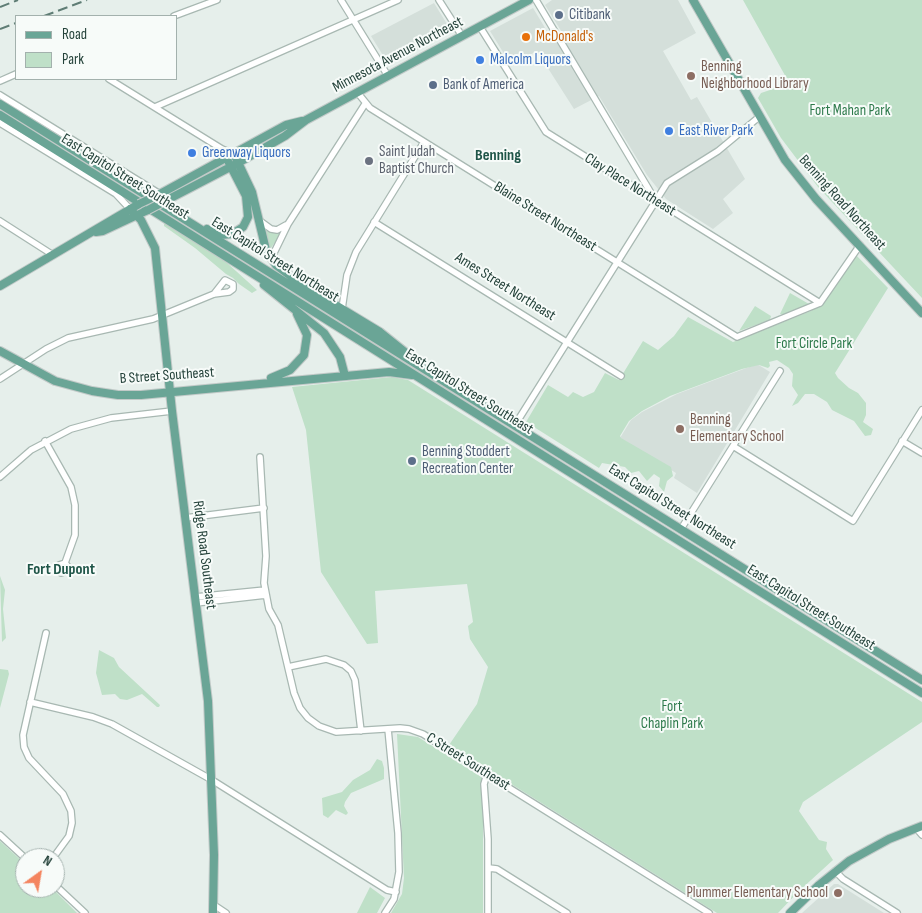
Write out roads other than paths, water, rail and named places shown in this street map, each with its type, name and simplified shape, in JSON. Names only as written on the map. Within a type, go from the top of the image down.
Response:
[{"type":"main road","name":"Minnesota Avenue Northeast","points":[[96,232],[139,204],[235,165],[285,136],[306,120],[529,0]]},
{"type":"main road","name":"Benning Road Northeast","points":[[693,0],[759,117],[797,176],[922,313]]},
{"type":"main road","name":"East Capitol Street Northeast","points":[[0,104],[170,210],[430,378],[515,425],[922,680]]},
{"type":"main road","name":"East Capitol Street Southeast","points":[[0,115],[227,257],[430,378],[922,693]]},
{"type":"main road","name":"Minnesota Avenue Northeast","points":[[96,232],[103,231],[148,210],[162,196],[226,158],[286,125],[306,120]]},
{"type":"main road","points":[[170,210],[221,235],[232,234],[240,229],[247,221],[249,209],[235,165],[234,154]]},
{"type":"main road","points":[[226,158],[235,165]]},
{"type":"main road","name":"East Capitol Street Northeast","points":[[235,165],[252,192],[270,259],[282,272],[394,342],[430,378]]},
{"type":"main road","name":"Ridge Road Southeast","points":[[130,209],[138,215],[150,235],[155,248],[172,412],[208,701],[212,780],[214,909]]},
{"type":"main road","points":[[0,284],[96,232]]},
{"type":"main road","points":[[227,257],[317,327],[329,339],[341,360],[345,376]]},
{"type":"main road","points":[[251,383],[288,372],[304,355],[307,342],[306,330],[298,315],[287,303]]},
{"type":"main road","name":"B Street Southeast","points":[[0,351],[22,365],[55,381],[98,393],[140,395],[251,383],[396,372],[430,378]]},
{"type":"main road","points":[[790,913],[835,871],[877,845],[919,827]]},
{"type":"street","points":[[177,15],[216,0]]},
{"type":"street","points":[[342,0],[388,76]]},
{"type":"street","points":[[155,107],[398,0]]},
{"type":"street","points":[[439,0],[462,36]]},
{"type":"street","points":[[536,0],[655,200]]},
{"type":"street","name":"Clay Place Northeast","points":[[480,26],[546,132],[820,303]]},
{"type":"street","points":[[0,81],[15,74]]},
{"type":"street","points":[[111,80],[222,149],[234,154]]},
{"type":"street","name":"Blaine Street Northeast","points":[[357,92],[365,104],[737,337],[820,303]]},
{"type":"street","points":[[0,95],[162,196]]},
{"type":"street","points":[[270,259],[288,224],[365,104]]},
{"type":"street","points":[[515,425],[669,180],[716,152],[759,117]]},
{"type":"street","name":"East Capitol Street Southeast","points":[[0,123],[116,194],[130,209]]},
{"type":"street","points":[[342,309],[347,276],[352,261],[424,142]]},
{"type":"street","points":[[222,149],[226,158]]},
{"type":"street","points":[[0,220],[53,256]]},
{"type":"street","points":[[259,221],[266,227],[277,230],[288,224]]},
{"type":"street","name":"Ames Street Northeast","points":[[374,222],[621,376]]},
{"type":"street","points":[[820,303],[860,245]]},
{"type":"street","points":[[0,379],[46,349],[68,338],[95,331],[129,326],[162,316],[214,294]]},
{"type":"street","points":[[681,529],[780,371]]},
{"type":"street","points":[[733,446],[853,521],[922,410]]},
{"type":"street","points":[[0,477],[24,454],[45,441],[94,422],[172,412]]},
{"type":"street","points":[[45,441],[70,487],[76,505],[75,535],[65,563]]},
{"type":"street","points":[[902,441],[922,453]]},
{"type":"street","name":"C Street Southeast","points":[[260,457],[264,508],[266,592],[269,608],[278,625],[296,701],[313,722],[336,732],[388,729],[409,729],[418,732],[710,913]]},
{"type":"street","points":[[185,518],[264,508]]},
{"type":"street","points":[[196,600],[266,592]]},
{"type":"street","points":[[46,633],[23,730],[25,750],[34,764],[63,794],[72,814],[69,836],[60,848]]},
{"type":"street","points":[[288,667],[326,659],[344,665],[351,671],[355,680],[361,731]]},
{"type":"street","points":[[30,702],[104,721],[212,780],[388,890],[396,892]]},
{"type":"street","points":[[385,913],[396,892],[399,872],[398,833],[388,729]]},
{"type":"street","points":[[487,774],[484,784],[489,868],[488,913]]},
{"type":"street","points":[[919,827],[922,835]]},
{"type":"street","points":[[0,835],[15,849]]},
{"type":"street","points":[[489,868],[497,869],[567,913]]},
{"type":"street","points":[[835,871],[843,879],[897,913]]},
{"type":"street","points":[[65,894],[85,913]]},
{"type":"street","points":[[214,909],[226,913]]},
{"type":"railway","points":[[0,7],[18,0]]},
{"type":"railway","points":[[47,15],[87,0]]},
{"type":"railway","points":[[0,29],[15,23]]},
{"type":"place","name":"Citibank","points":[[559,15]]},
{"type":"place","name":"McDonald's","points":[[526,37]]},
{"type":"place","name":"Malcolm Liquors","points":[[480,60]]},
{"type":"place","name":"Benning Neighborhood Library","points":[[691,76]]},
{"type":"place","name":"Bank of America","points":[[433,85]]},
{"type":"place","name":"East River Park","points":[[669,131]]},
{"type":"place","name":"Greenway Liquors","points":[[192,153]]},
{"type":"place","name":"Saint Judah Baptist Church","points":[[369,161]]},
{"type":"place","name":"Benning Elementary School","points":[[680,429]]},
{"type":"place","name":"Benning Stoddert Recreation Center","points":[[412,461]]},
{"type":"place","name":"Plummer Elementary School","points":[[838,893]]},
{"type":"district","name":"Benning","points":[[498,156]]},
{"type":"district","name":"Fort Dupont","points":[[61,570]]},
{"type":"park label","name":"Fort Mahan Park","points":[[850,111]]},
{"type":"park label","name":"Fort Circle Park","points":[[814,344]]},
{"type":"park label","name":"Fort Chaplin Park","points":[[672,716]]}]
